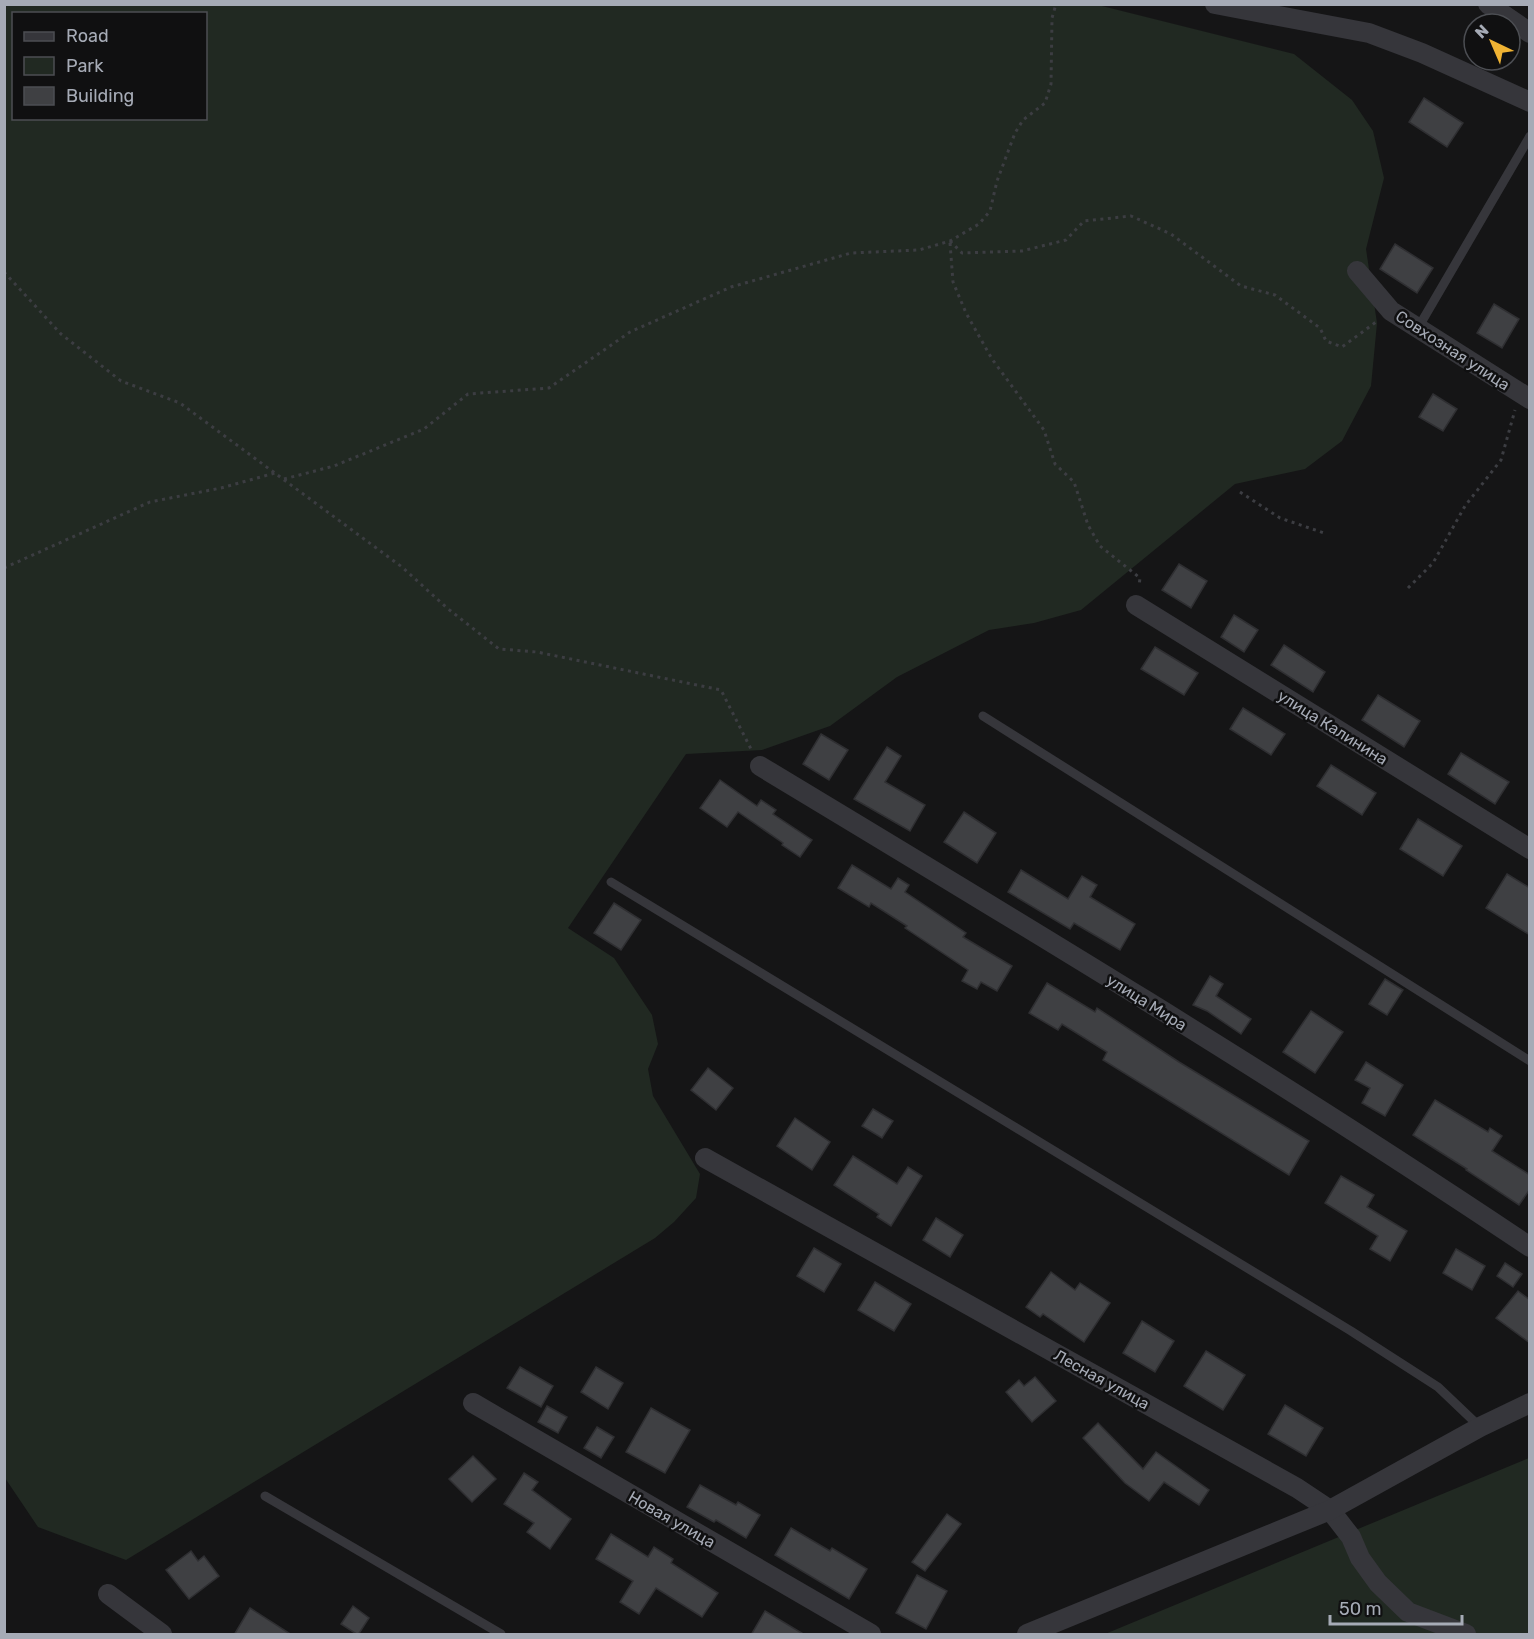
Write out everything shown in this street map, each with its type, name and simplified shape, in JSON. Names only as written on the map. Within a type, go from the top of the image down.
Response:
[{"type":"street","points":[[1215,4],[1369,33],[1422,53],[1530,102]]},
{"type":"street","points":[[1488,4],[1530,33]]},
{"type":"street","name":"Совхозная улица","points":[[1357,270],[1391,310],[1525,396]]},
{"type":"street","name":"улица Калинина","points":[[1136,605],[1530,849]]},
{"type":"street","name":"улица Мира","points":[[759,766],[960,886],[1249,1066],[1421,1174],[1530,1247]]},
{"type":"street","name":"Лесная улица","points":[[705,1158],[1287,1483],[1330,1510],[1351,1537],[1360,1558],[1378,1583],[1408,1612],[1466,1635]]},
{"type":"street","name":"Новая улица","points":[[473,1403],[871,1635]]},
{"type":"street","points":[[1027,1635],[1330,1510],[1480,1427],[1530,1403]]},
{"type":"street","points":[[108,1594],[162,1635]]},
{"type":"lane","points":[[1418,328],[1530,136]]},
{"type":"lane","points":[[983,716],[1530,1061]]},
{"type":"lane","points":[[611,882],[1351,1331],[1438,1387],[1480,1427]]},
{"type":"lane","points":[[265,1496],[501,1635]]},
{"type":"path","points":[[284,479],[334,466],[424,429],[468,394],[549,388],[630,332],[730,287],[851,253],[920,250],[950,241],[979,224],[990,211],[998,181],[1023,120],[1045,103],[1051,84],[1052,18],[1056,4]]},
{"type":"path","points":[[950,241],[962,253],[1022,251],[1066,240],[1084,222],[1131,216],[1171,234],[1240,286],[1275,295],[1320,328],[1326,341],[1342,347],[1391,310]]},
{"type":"path","points":[[950,241],[953,282],[966,313],[992,359],[1044,430],[1055,464],[1074,482],[1088,525],[1100,546],[1140,578],[1136,605]]},
{"type":"path","points":[[4,272],[61,334],[121,381],[180,403],[402,567],[447,608],[499,649],[537,652],[721,690],[759,766]]},
{"type":"path","points":[[1408,588],[1433,562],[1465,506],[1501,460],[1525,396]]},
{"type":"path","points":[[4,568],[150,502],[221,488],[275,473]]},
{"type":"path","points":[[1240,492],[1280,518],[1324,533]]},
{"type":"green space","points":[[4,5],[1098,5],[1294,54],[1352,100],[1373,131],[1384,178],[1366,249],[1377,323],[1371,386],[1342,441],[1305,469],[1235,484],[1081,610],[1034,623],[989,630],[897,677],[830,726],[762,750],[686,754],[568,928],[614,958],[652,1015],[658,1044],[648,1069],[653,1096],[700,1174],[696,1198],[674,1222],[655,1238],[126,1560],[38,1527],[5,1478]]},
{"type":"green space","points":[[1529,1458],[1529,1634],[1105,1634]]},
{"type":"building","points":[[1424,98],[1463,123],[1447,147],[1409,122]]},
{"type":"building","points":[[1395,244],[1433,268],[1417,293],[1380,269]]},
{"type":"building","points":[[1494,304],[1519,319],[1502,348],[1477,333]]},
{"type":"building","points":[[1433,394],[1457,409],[1443,431],[1419,417]]},
{"type":"building","points":[[1179,564],[1207,581],[1191,608],[1162,590]]},
{"type":"building","points":[[1234,615],[1258,630],[1244,652],[1221,637]]},
{"type":"building","points":[[1284,645],[1325,672],[1313,692],[1271,665]]},
{"type":"building","points":[[1155,647],[1198,673],[1184,695],[1141,669]]},
{"type":"building","points":[[1378,695],[1420,721],[1404,747],[1362,720]]},
{"type":"building","points":[[1243,708],[1285,734],[1271,755],[1230,729]]},
{"type":"building","points":[[821,734],[848,750],[829,780],[803,764]]},
{"type":"building","points":[[887,747],[901,756],[885,782],[925,805],[910,831],[854,799]]},
{"type":"building","points":[[1461,753],[1509,782],[1495,804],[1448,774]]},
{"type":"building","points":[[1331,765],[1376,793],[1362,815],[1317,786]]},
{"type":"building","points":[[720,780],[757,806],[761,800],[776,810],[773,814],[812,840],[800,857],[738,812],[727,827],[700,808]]},
{"type":"building","points":[[964,812],[996,833],[977,863],[944,842]]},
{"type":"building","points":[[1418,819],[1462,846],[1443,876],[1400,849]]},
{"type":"building","points":[[852,865],[891,889],[898,878],[909,885],[905,892],[966,933],[963,937],[1012,966],[997,991],[981,982],[977,989],[962,981],[968,970],[871,903],[869,907],[838,888]]},
{"type":"building","points":[[1021,870],[1068,899],[1082,876],[1097,885],[1090,897],[1135,924],[1120,950],[1074,923],[1070,929],[1008,892]]},
{"type":"building","points":[[1507,874],[1530,888],[1530,935],[1486,908]]},
{"type":"building","points":[[614,903],[641,920],[621,950],[594,933]]},
{"type":"building","points":[[1210,976],[1223,984],[1216,996],[1251,1019],[1241,1034],[1207,1011],[1193,1005]]},
{"type":"building","points":[[1385,979],[1403,990],[1387,1015],[1369,1004]]},
{"type":"building","points":[[1047,983],[1095,1012],[1097,1008],[1179,1062],[1309,1141],[1289,1175],[1103,1060],[1107,1052],[1062,1024],[1058,1030],[1029,1013]]},
{"type":"building","points":[[1311,1011],[1343,1032],[1315,1073],[1283,1052]]},
{"type":"building","points":[[1366,1062],[1403,1085],[1385,1116],[1362,1103],[1370,1088],[1355,1080]]},
{"type":"building","points":[[708,1068],[733,1088],[716,1110],[691,1090]]},
{"type":"building","points":[[1435,1100],[1488,1132],[1490,1128],[1502,1136],[1492,1151],[1530,1175],[1530,1189],[1519,1205],[1413,1135]]},
{"type":"building","points":[[873,1109],[893,1121],[882,1138],[862,1126]]},
{"type":"building","points":[[795,1118],[830,1142],[812,1170],[777,1146]]},
{"type":"building","points":[[853,1156],[897,1184],[908,1167],[922,1176],[891,1226],[877,1217],[879,1214],[834,1185]]},
{"type":"building","points":[[1341,1176],[1374,1195],[1367,1207],[1407,1231],[1390,1261],[1370,1249],[1378,1236],[1325,1203]]},
{"type":"building","points":[[936,1218],[963,1235],[950,1257],[923,1240]]},
{"type":"building","points":[[814,1248],[841,1264],[824,1292],[797,1276]]},
{"type":"building","points":[[1456,1249],[1485,1266],[1472,1290],[1443,1273]]},
{"type":"building","points":[[1505,1263],[1522,1274],[1513,1287],[1497,1276]]},
{"type":"building","points":[[1051,1272],[1075,1290],[1080,1283],[1110,1303],[1084,1342],[1043,1314],[1040,1317],[1026,1307]]},
{"type":"building","points":[[875,1282],[911,1304],[894,1331],[858,1310]]},
{"type":"building","points":[[1518,1291],[1530,1300],[1530,1343],[1496,1318]]},
{"type":"building","points":[[1142,1321],[1174,1341],[1155,1372],[1123,1353]]},
{"type":"building","points":[[1206,1351],[1245,1375],[1223,1410],[1184,1386]]},
{"type":"building","points":[[520,1367],[553,1386],[541,1407],[507,1388]]},
{"type":"building","points":[[596,1367],[623,1383],[608,1409],[581,1392]]},
{"type":"building","points":[[1035,1377],[1056,1401],[1032,1422],[1006,1392],[1019,1380],[1024,1386]]},
{"type":"building","points":[[1285,1405],[1323,1428],[1306,1456],[1268,1434]]},
{"type":"building","points":[[547,1406],[567,1417],[558,1433],[538,1422]]},
{"type":"building","points":[[651,1408],[690,1430],[665,1473],[626,1452]]},
{"type":"building","points":[[1098,1423],[1143,1469],[1156,1452],[1209,1490],[1199,1505],[1164,1482],[1149,1501],[1125,1483],[1083,1438]]},
{"type":"building","points":[[597,1427],[614,1437],[601,1458],[584,1448]]},
{"type":"building","points":[[473,1456],[496,1479],[472,1502],[449,1479]]},
{"type":"building","points":[[524,1473],[538,1482],[532,1490],[571,1519],[550,1549],[527,1532],[534,1523],[504,1504]]},
{"type":"building","points":[[700,1485],[760,1515],[746,1538],[716,1520],[714,1522],[687,1507]]},
{"type":"building","points":[[947,1514],[961,1524],[925,1571],[912,1562]]},
{"type":"building","points":[[791,1528],[830,1551],[832,1548],[867,1569],[849,1599],[775,1555]]},
{"type":"building","points":[[611,1534],[648,1557],[654,1547],[673,1559],[671,1563],[718,1593],[702,1617],[656,1588],[639,1614],[620,1602],[633,1581],[596,1559]]},
{"type":"building","points":[[191,1551],[198,1561],[204,1556],[219,1576],[189,1599],[166,1570]]},
{"type":"building","points":[[917,1575],[947,1591],[926,1629],[896,1613]]},
{"type":"building","points":[[353,1606],[369,1618],[358,1635],[341,1624]]},
{"type":"building","points":[[250,1608],[292,1635],[234,1635]]},
{"type":"building","points":[[765,1611],[805,1635],[751,1635]]}]
